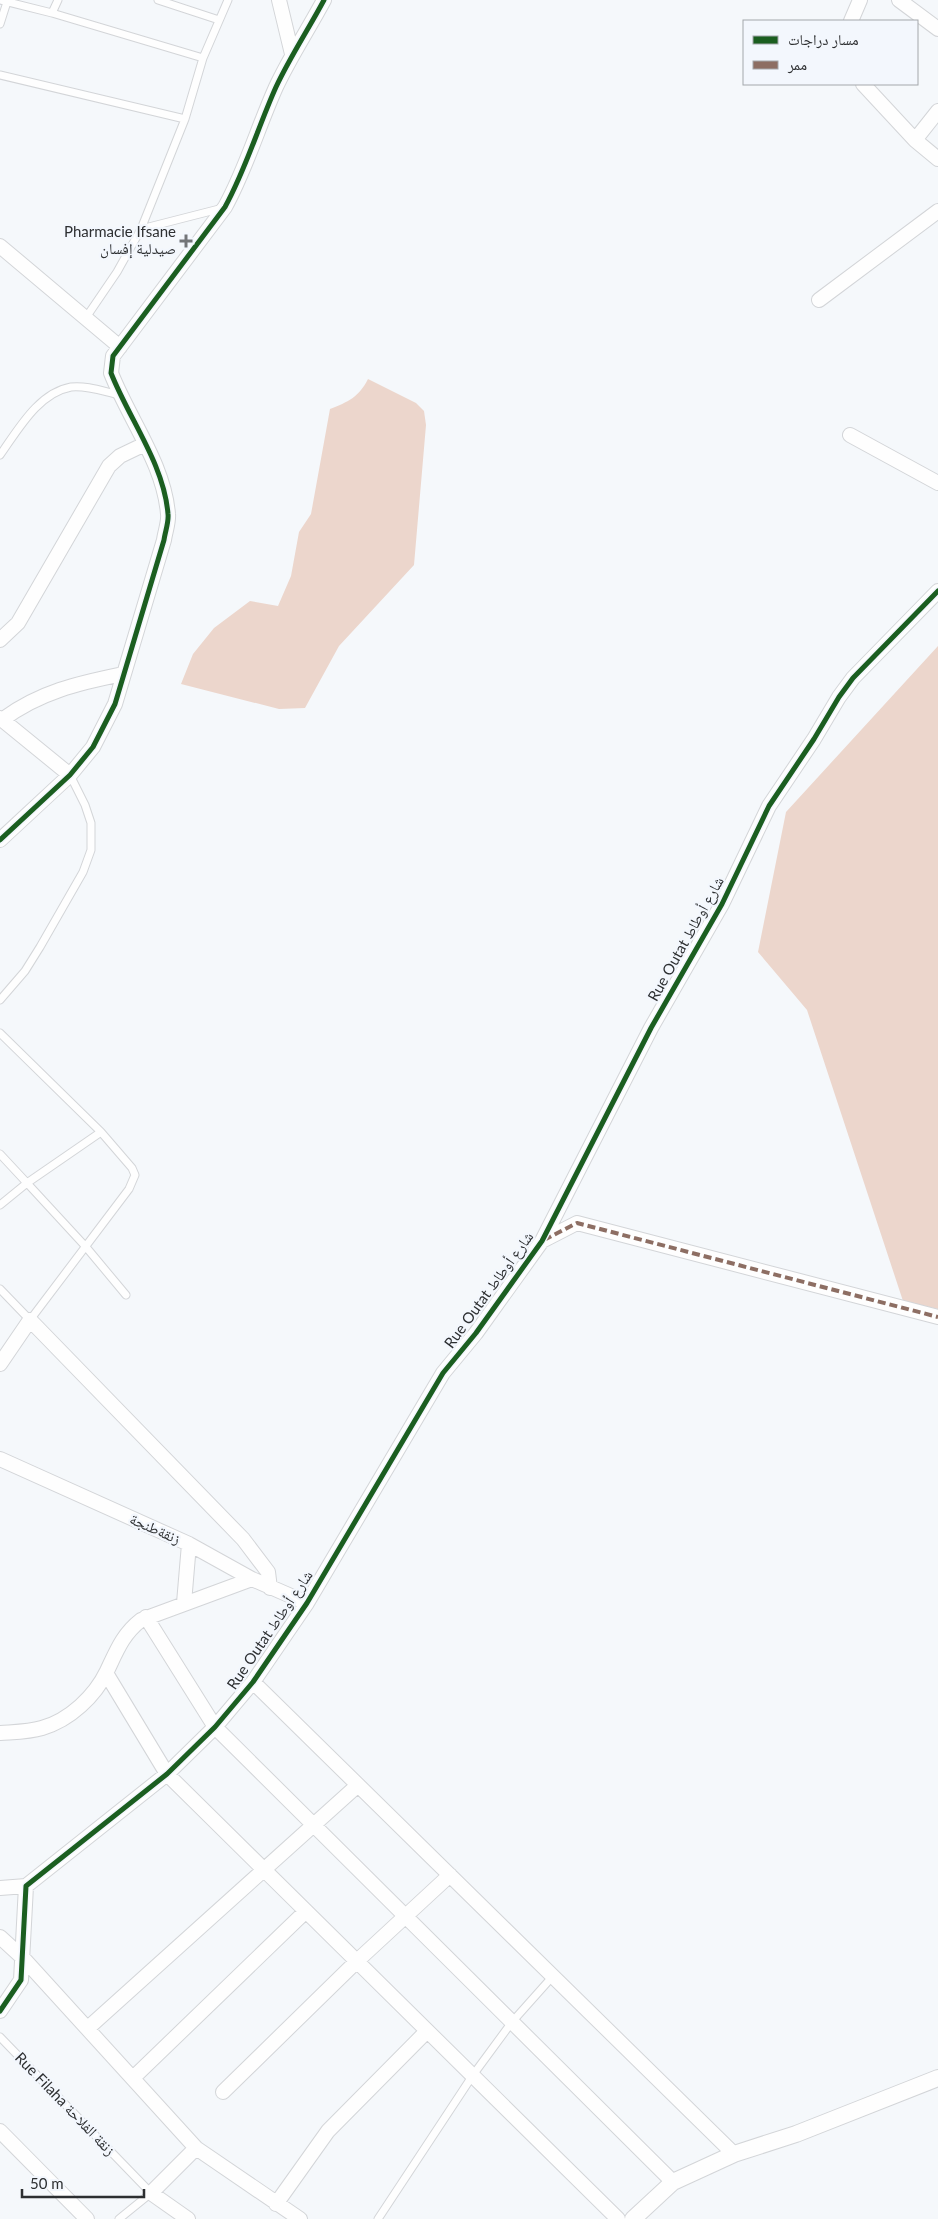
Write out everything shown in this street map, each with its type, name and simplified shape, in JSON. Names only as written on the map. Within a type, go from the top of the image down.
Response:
[{"type":"street","points":[[279,0],[292,54]]},
{"type":"street","points":[[0,840],[70,775],[93,747],[114,704],[164,540],[168,516],[164,491],[111,373],[113,356],[225,207],[238,184],[275,88],[292,54],[307,33],[324,0]]},
{"type":"street","points":[[850,20],[860,0]]},
{"type":"street","points":[[899,0],[938,29]]},
{"type":"street","points":[[864,85],[915,140],[938,159]]},
{"type":"street","points":[[915,140],[938,111]]},
{"type":"street","points":[[819,300],[938,211]]},
{"type":"street","points":[[0,246],[120,347]]},
{"type":"street","points":[[850,435],[938,483]]},
{"type":"street","points":[[0,640],[18,623],[109,466],[120,456],[144,444]]},
{"type":"street","name":"Rue Outat شارع أوطاط","points":[[26,1886],[167,1774],[215,1727],[253,1682],[306,1603],[443,1373],[476,1333],[542,1241],[650,1028],[718,912],[769,806],[814,739],[838,697],[853,678],[938,591]]},
{"type":"street","points":[[70,775],[1,719],[20,706],[55,690],[78,683],[123,674]]},
{"type":"street","points":[[542,1241],[577,1223],[938,1317]]},
{"type":"street","points":[[0,1364],[30,1320],[243,1539],[268,1572],[270,1588]]},
{"type":"street","name":"زنقةطنجة","points":[[0,1459],[189,1544],[252,1579],[306,1603]]},
{"type":"street","points":[[184,1604],[189,1544]]},
{"type":"street","points":[[0,1733],[42,1728],[60,1720],[78,1708],[94,1692],[106,1673],[121,1640],[129,1630],[146,1617],[252,1579]]},
{"type":"street","points":[[146,1617],[215,1727],[673,2182]]},
{"type":"street","points":[[106,1673],[167,1774],[618,2219]]},
{"type":"street","points":[[253,1682],[734,2154]]},
{"type":"street","points":[[88,2028],[358,1785]]},
{"type":"street","points":[[223,2092],[357,1961],[450,1875]]},
{"type":"street","points":[[0,1888],[26,1886],[21,1980],[0,2011]]},
{"type":"street","points":[[133,2078],[306,1911]]},
{"type":"street","points":[[0,1936],[88,2028],[196,2148],[300,2219]]},
{"type":"street","points":[[276,2204],[328,2131],[427,2031]]},
{"type":"street","points":[[633,2219],[673,2182],[734,2154],[796,2134],[938,2078]]},
{"type":"street","points":[[0,2131],[87,2219]]},
{"type":"street","points":[[188,2219],[151,2193],[196,2148]]},
{"type":"lane","points":[[52,13],[58,0]]},
{"type":"lane","points":[[158,0],[219,20]]},
{"type":"lane","points":[[85,319],[117,272],[141,229],[184,119],[203,58],[228,0]]},
{"type":"lane","points":[[0,24],[4,1],[52,13],[203,58]]},
{"type":"lane","points":[[0,74],[184,119]]},
{"type":"lane","points":[[141,229],[225,207]]},
{"type":"lane","points":[[0,455],[44,400],[57,392],[72,387],[120,395]]},
{"type":"lane","points":[[0,1000],[25,971],[40,947],[83,872],[91,850],[91,823],[85,805],[70,775]]},
{"type":"lane","points":[[0,1033],[101,1132],[132,1168],[135,1175],[129,1190],[30,1320],[0,1289]]},
{"type":"lane","points":[[0,1205],[27,1183],[101,1132]]},
{"type":"lane","points":[[0,1154],[86,1247],[126,1294]]},
{"type":"lane","points":[[378,2219],[473,2075],[512,2022],[553,1976]]},
{"type":"lane","name":"Rue Filaha زنقة الفلاحة","points":[[0,2037],[151,2193]]},
{"type":"lane","points":[[120,2219],[151,2193]]},
{"type":"shaded area","points":[[368,379],[416,403],[424,411],[426,425],[414,565],[339,646],[305,708],[279,709],[181,684],[193,654],[214,628],[250,601],[278,606],[291,576],[299,532],[311,514],[330,409],[357,395]]},
{"type":"shaded area","points":[[938,646],[938,1309],[903,1301],[807,1010],[758,952],[786,812]]},
{"type":"marked path","points":[[544,1240],[577,1223],[938,1317]]},
{"type":"cycle path","points":[[0,840],[70,775],[93,747],[115,704],[164,540],[168,517],[165,495],[153,460],[111,373],[113,356],[225,207],[239,178],[276,87],[324,0]]},
{"type":"cycle path","points":[[0,2011],[21,1980],[26,1886],[167,1774],[215,1727],[253,1682],[307,1603],[443,1373],[476,1333],[542,1241],[651,1028],[722,904],[769,806],[853,678],[938,591]]},
{"type":"place","name":"Pharmacie Ifsane صيدلية إفسان","points":[[186,241]]}]
